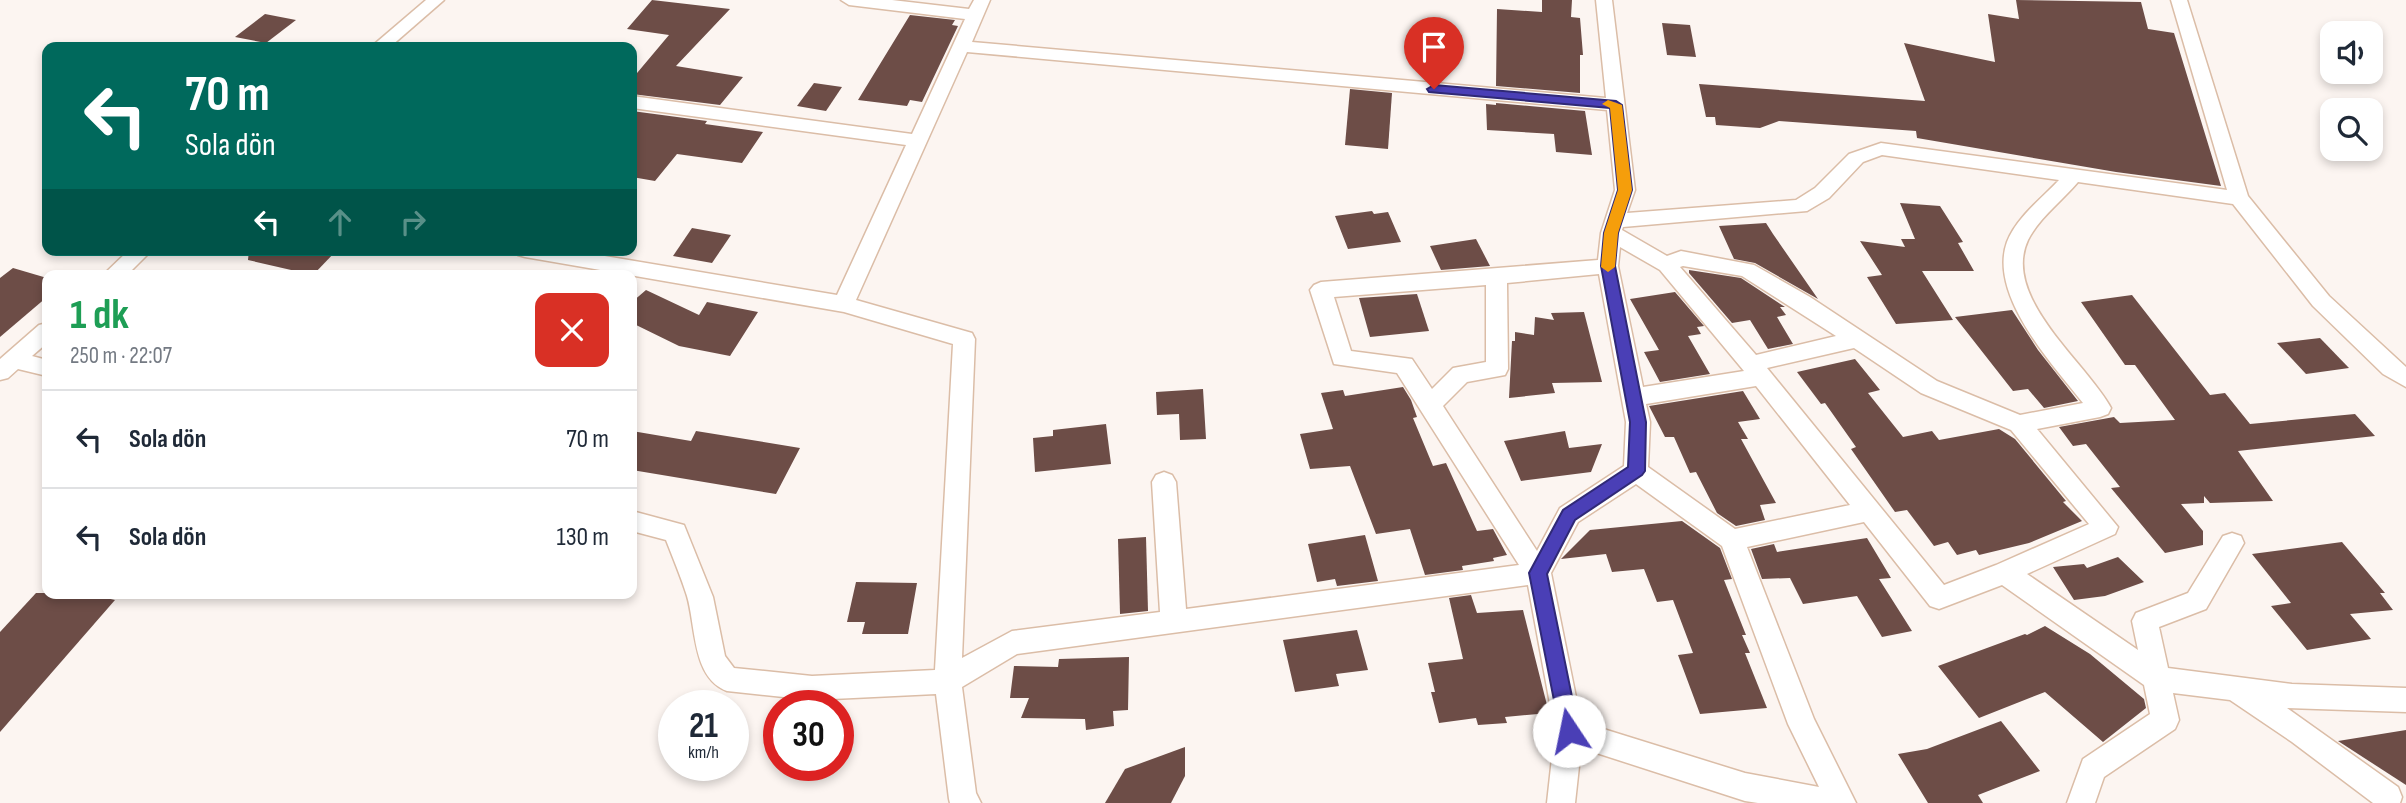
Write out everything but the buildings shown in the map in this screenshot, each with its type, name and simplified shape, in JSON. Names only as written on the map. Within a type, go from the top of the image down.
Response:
[{"type":"street","points":[[386,42],[436,0]]},
{"type":"street","points":[[844,304],[978,7],[849,0]]},
{"type":"street","points":[[1604,0],[1625,190],[1613,227],[1608,266],[1638,422],[1636,471]]},
{"type":"street","points":[[2179,0],[2239,198],[2321,301],[2406,379]]},
{"type":"street","points":[[962,46],[1616,105]]},
{"type":"street","points":[[637,103],[918,141]]},
{"type":"street","points":[[1613,227],[1800,206],[1822,193],[1856,158],[1881,149],[2239,198]]},
{"type":"street","points":[[2019,424],[2100,408],[2029,315],[2012,267],[2018,241],[2075,174]]},
{"type":"street","points":[[1613,227],[1667,265],[1871,511],[1939,598],[2005,573],[2106,527],[2019,424],[1929,387],[1802,302],[1747,270],[1681,258],[1667,265]]},
{"type":"street","points":[[119,270],[135,256]]},
{"type":"street","points":[[555,256],[624,270]]},
{"type":"street","points":[[1561,803],[1569,731],[1538,573],[1404,365],[1342,358],[1321,290],[1608,266]]},
{"type":"street","points":[[637,272],[844,304],[964,339],[948,681],[964,802]]},
{"type":"street","points":[[1430,405],[1461,374],[1497,369],[1496,277]]},
{"type":"street","points":[[7,366],[42,335]]},
{"type":"street","points":[[1633,397],[1756,371],[1857,339]]},
{"type":"street","points":[[7,366],[42,368]]},
{"type":"street","points":[[1636,471],[1732,540],[1802,723],[1842,803]]},
{"type":"street","points":[[1538,573],[1569,515],[1636,471]]},
{"type":"street","points":[[1164,482],[1174,622]]},
{"type":"street","points":[[1732,540],[1871,511]]},
{"type":"street","points":[[637,522],[675,532],[700,597],[713,660],[727,679],[812,688],[948,681],[1012,643],[1538,573]]},
{"type":"street","points":[[2081,803],[2093,768],[2165,720],[2145,621],[2197,601],[2232,543]]},
{"type":"street","points":[[2005,573],[2158,679],[2292,696],[2406,699]]},
{"type":"street","points":[[2234,689],[2302,733],[2388,797]]},
{"type":"street","points":[[1569,731],[1745,787],[1832,803]]},
{"type":"slow traffic","points":[[1608,104],[1616,105],[1625,190],[1611,233],[1608,267]]},
{"type":"route","points":[[1434,89],[1616,105],[1625,190],[1611,233],[1608,266],[1638,422],[1636,471],[1569,515],[1538,573],[1569,731]]}]
